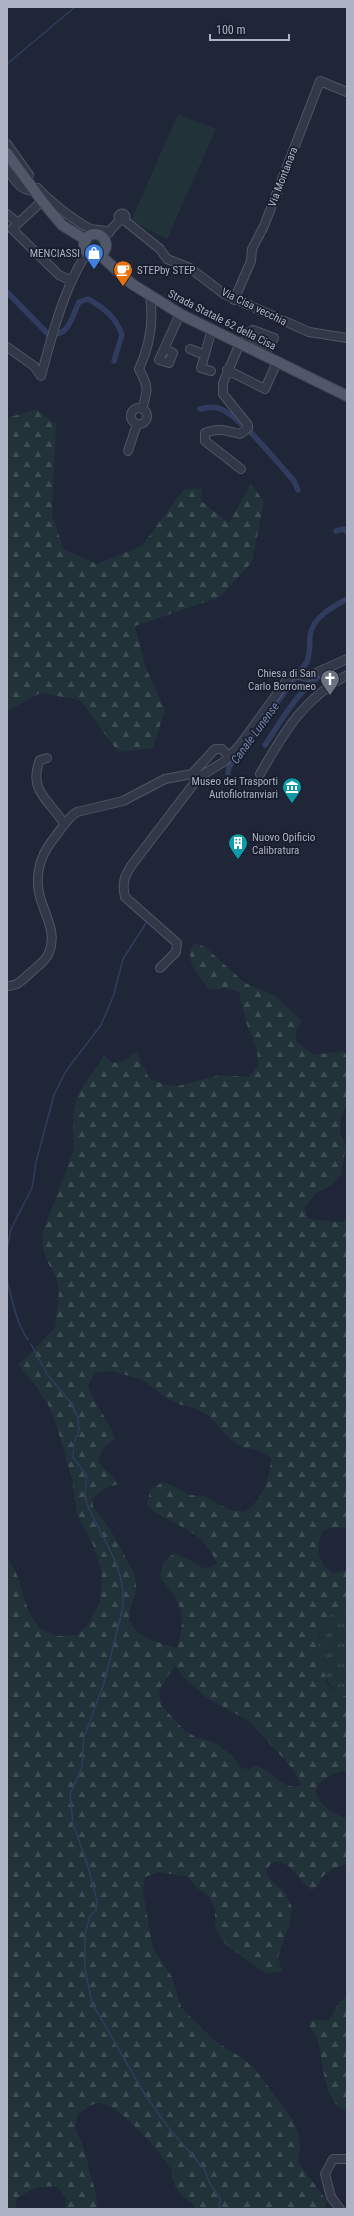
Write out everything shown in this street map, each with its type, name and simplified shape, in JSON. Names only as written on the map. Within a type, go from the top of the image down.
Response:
[{"type":"main road","points":[[7,153],[42,201],[62,225],[86,240]]},
{"type":"main road","points":[[88,252],[85,245],[86,240],[90,236],[96,234],[106,236],[106,247],[100,255]]},
{"type":"main road","name":"Strada Statale 62 della Cisa","points":[[88,252],[93,256],[100,255],[132,284],[180,314],[212,329],[256,338],[277,362],[347,396]]},
{"type":"street","name":"Via Montanara","points":[[234,300],[251,261],[252,249],[264,226],[320,81],[347,92]]},
{"type":"street","points":[[7,144],[42,193],[51,202],[90,228],[103,229],[106,236]]},
{"type":"street","points":[[7,170],[22,188],[27,191],[35,191]]},
{"type":"street","points":[[42,201],[12,229],[59,275],[72,282]]},
{"type":"street","points":[[7,214],[18,223]]},
{"type":"street","name":"Via Cisa vecchia","points":[[106,236],[122,220],[160,249],[168,260],[190,268],[234,300],[309,332],[347,338]]},
{"type":"street","points":[[7,347],[34,366],[41,376],[50,342],[72,282],[88,252]]},
{"type":"street","points":[[128,451],[137,424],[146,420],[146,412],[142,409],[148,390],[147,383],[139,369],[151,332],[153,312],[150,296]]},
{"type":"street","points":[[165,349],[180,314]]},
{"type":"street","points":[[211,371],[201,368],[212,329]]},
{"type":"street","points":[[241,469],[206,441],[204,436],[205,433],[211,430],[246,430],[248,425],[223,394],[223,382],[228,370],[256,338]]},
{"type":"street","points":[[190,349],[204,356]]},
{"type":"street","points":[[194,371],[204,356]]},
{"type":"street","points":[[228,370],[265,389],[277,362]]},
{"type":"street","points":[[160,968],[176,952],[176,942],[125,897],[123,889],[124,878],[131,866],[199,777],[218,767],[229,758],[290,676],[310,676],[347,659]]},
{"type":"street","points":[[260,774],[301,710],[323,689],[347,675]]},
{"type":"street","points":[[7,986],[14,986],[19,982],[43,961],[49,952],[52,928],[42,904],[37,883],[39,865],[44,851],[70,816],[77,812],[123,801],[165,779],[192,774],[215,749],[222,749],[229,758]]},
{"type":"street","points":[[47,758],[40,760],[36,782],[44,798],[64,824]]},
{"type":"street","points":[[340,2209],[331,2197],[325,2174],[333,2159],[347,2159]]},
{"type":"green space","points":[[178,114],[216,129],[167,239],[131,221]]},
{"type":"green space","points":[[95,235],[102,238],[105,245],[102,252],[95,255],[88,252],[85,245],[88,238]]},
{"type":"green space","points":[[37,409],[56,425],[52,515],[64,550],[97,564],[142,546],[183,490],[202,488],[201,501],[229,523],[251,483],[264,502],[252,562],[220,597],[135,626],[146,668],[165,710],[153,748],[118,752],[80,700],[40,693],[7,711],[7,418]]},
{"type":"green space","points":[[194,943],[205,947],[245,983],[275,996],[302,1021],[296,1032],[296,1041],[313,1055],[344,1051],[347,1057],[347,1105],[341,1117],[340,1132],[346,1146],[341,1175],[330,1186],[316,1193],[304,1208],[309,1219],[337,1222],[347,1221],[347,1527],[329,1528],[323,1531],[319,1543],[319,1555],[324,1565],[333,1573],[347,1570],[347,1612],[332,1613],[323,1624],[318,1639],[327,1683],[332,1689],[347,1697],[347,1770],[333,1774],[324,1779],[318,1785],[316,1791],[318,1798],[323,1805],[344,1818],[347,1816],[347,1864],[327,1872],[317,1886],[312,1890],[289,1867],[278,1862],[271,1863],[267,1870],[268,1877],[285,1893],[292,1907],[290,1922],[278,1957],[282,1971],[267,1974],[231,1949],[221,1939],[215,1926],[215,1911],[210,1897],[197,1888],[188,1877],[159,1872],[145,1877],[143,1892],[155,1952],[172,1977],[181,2007],[215,2041],[242,2058],[254,2068],[292,2118],[298,2131],[300,2146],[298,2162],[326,2200],[326,2209],[194,2209],[194,2205],[177,2190],[170,2168],[150,2142],[131,2122],[113,2108],[105,2104],[98,2103],[90,2106],[78,2114],[75,2129],[81,2140],[95,2191],[97,2200],[96,2209],[65,2209],[66,2199],[58,2187],[46,2186],[27,2192],[17,2199],[15,2209],[7,2209],[7,1556],[17,1575],[28,1610],[40,1629],[57,1636],[76,1635],[87,1626],[100,1602],[102,1573],[93,1545],[77,1514],[72,1479],[50,1408],[38,1389],[18,1364],[27,1357],[55,1328],[59,1291],[56,1276],[48,1263],[43,1249],[42,1234],[74,1150],[73,1114],[78,1094],[104,1056],[112,1063],[124,1061],[136,1052],[149,1078],[163,1084],[178,1086],[220,1075],[249,1077],[258,1065],[257,1050],[246,1022],[239,992],[225,988],[210,990],[197,973],[191,962],[191,950]],"holes":[[[110,1371],[141,1379],[167,1398],[181,1405],[195,1408],[209,1416],[230,1439],[242,1447],[257,1450],[271,1458],[267,1482],[261,1495],[245,1512],[230,1510],[204,1496],[189,1495],[176,1487],[162,1482],[150,1491],[147,1506],[157,1514],[186,1529],[204,1542],[217,1564],[204,1569],[190,1560],[174,1553],[163,1563],[160,1578],[178,1602],[182,1618],[182,1627],[177,1648],[143,1636],[136,1631],[131,1624],[129,1617],[136,1589],[136,1581],[133,1571],[120,1546],[93,1506],[92,1499],[104,1489],[118,1484],[98,1462],[103,1448],[115,1439],[88,1386],[94,1373]],[[175,1665],[183,1677],[207,1698],[249,1721],[293,1769],[301,1785],[292,1787],[288,1786],[267,1770],[256,1766],[248,1769],[241,1768],[232,1755],[212,1741],[197,1738],[184,1730],[161,1705],[159,1690]]]},
{"type":"green space","points":[[339,1611],[347,1612],[347,1697],[337,1692],[328,1682],[319,1655],[319,1640],[322,1627],[329,1617]]},
{"type":"green space","points":[[347,1997],[347,2111],[332,2099],[325,2080],[320,2048],[315,2034],[309,2026],[313,2019],[328,2021],[340,2001]]},
{"type":"waterway","points":[[7,64],[75,7]]},
{"type":"waterway","name":"Canale Lunense","points":[[7,292],[48,334],[61,333],[65,330],[79,302],[88,299],[94,302],[113,318],[122,335],[114,361]]},
{"type":"waterway","name":"Canale Lunense","points":[[200,409],[210,407],[218,408],[230,414],[240,422],[294,481],[298,490]]},
{"type":"waterway","name":"Canale Lunense","points":[[336,531],[343,529],[347,532]]},
{"type":"waterway","name":"Canale Lunense","points":[[228,773],[229,767],[307,662],[310,636],[319,618],[329,609],[347,599]]},
{"type":"waterway","points":[[265,745],[299,696],[307,687],[326,672]]},
{"type":"waterway","points":[[7,1250],[11,1229],[32,1188],[36,1162],[54,1095],[66,1071],[101,1025],[113,997],[123,959],[148,920]]},
{"type":"waterway","points":[[7,1279],[17,1318],[28,1340]]},
{"type":"waterway","points":[[31,1344],[47,1374],[71,1403],[78,1418],[79,1430],[74,1443],[73,1457],[87,1476],[85,1494],[87,1504],[113,1556],[122,1582],[122,1611],[104,1683],[84,1737],[82,1767],[70,1794],[73,1824],[87,1863],[97,1901],[96,1910],[90,1916],[85,1934],[85,1969],[92,2003],[144,2093],[167,2126],[205,2170],[209,2182],[220,2198],[219,2209]]},
{"type":"place","name":"MENCIASSI","points":[[94,270]]},
{"type":"place","name":"STEPby STEP","points":[[123,287]]},
{"type":"place","name":"Chiesa di San Carlo Borromeo","points":[[330,696]]},
{"type":"place","name":"Museo dei Trasporti Autofilotranviari","points":[[292,804]]},
{"type":"place","name":"Nuovo Opificio Calibratura","points":[[238,860]]}]
